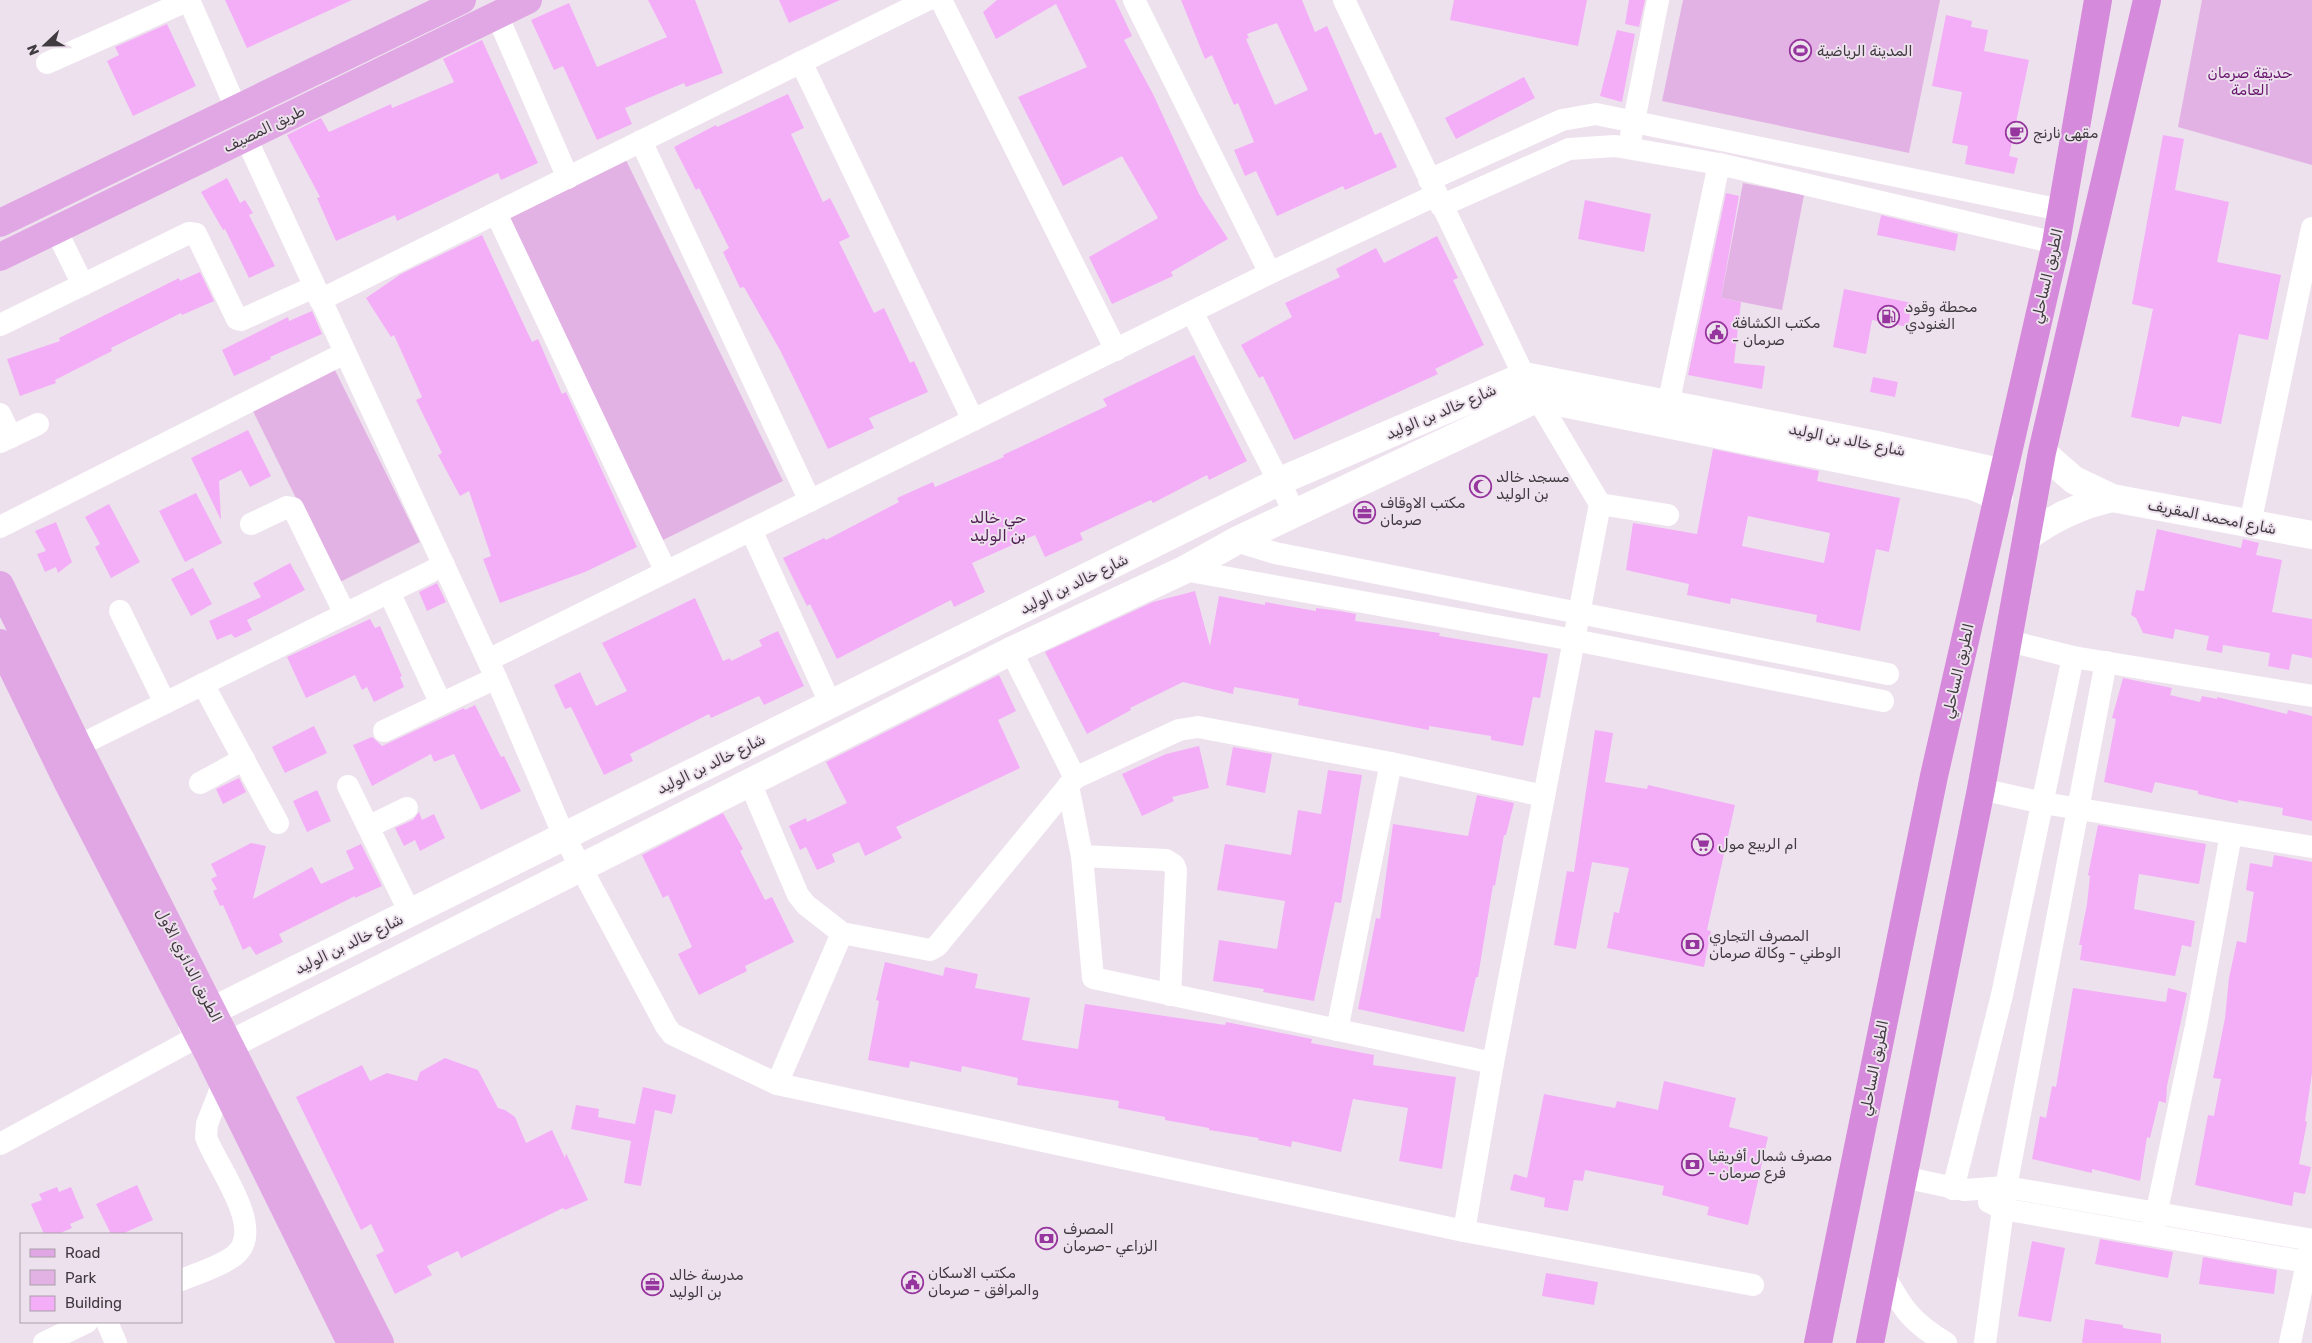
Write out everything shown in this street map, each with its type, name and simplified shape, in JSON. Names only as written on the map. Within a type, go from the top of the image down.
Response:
[{"type":"highway","name":"الطريق الساحلي","points":[[1818,1343],[1934,776],[2056,243],[2098,0]]},
{"type":"highway","points":[[1870,1343],[1981,789],[2042,452],[2147,0]]},
{"type":"main road","name":"طريق المصيف","points":[[0,223],[462,0]]},
{"type":"main road","name":"طريق المصيف","points":[[0,257],[528,0]]},
{"type":"main road","name":"الطريق الدائري الأول","points":[[0,584],[78,746],[208,1034],[223,1083],[352,1343]]},
{"type":"main road","name":"الطريق الدائري الأول","points":[[0,644],[68,783],[380,1343]]},
{"type":"street","points":[[47,63],[189,0],[236,108]]},
{"type":"street","points":[[0,325],[189,233],[196,234],[237,319],[242,320],[317,293],[496,213],[927,0]]},
{"type":"street","points":[[941,0],[1116,350]]},
{"type":"street","points":[[1134,0],[1270,273]]},
{"type":"street","points":[[1344,0],[1435,194],[1531,387],[1600,504],[1493,1063],[1464,1231]]},
{"type":"street","points":[[1628,149],[1658,0]]},
{"type":"street","points":[[497,15],[568,178]]},
{"type":"street","points":[[801,62],[974,420]]},
{"type":"street","points":[[384,731],[441,704],[492,669],[666,572],[1270,273],[1435,194],[1562,120],[1596,114],[2062,210]]},
{"type":"street","points":[[246,138],[492,669],[564,836],[672,1034],[777,1084],[1464,1231],[1753,1285]]},
{"type":"street","points":[[641,141],[810,500]]},
{"type":"street","points":[[1435,194],[1569,148],[1614,146],[1719,164],[2056,243]]},
{"type":"street","points":[[1668,405],[1719,164]]},
{"type":"street","points":[[496,213],[666,572]]},
{"type":"street","points":[[2250,524],[2312,228]]},
{"type":"street","points":[[56,230],[83,285]]},
{"type":"street","points":[[1192,312],[1295,513]]},
{"type":"street","points":[[0,527],[345,353]]},
{"type":"street","name":"شارع خالد بن الوليد","points":[[208,1034],[582,868],[1011,652],[1184,570],[1531,387],[1869,455]]},
{"type":"street","name":"شارع خالد بن الوليد","points":[[208,1034],[410,913],[1280,481],[1531,387],[1668,405],[1869,455],[2002,485]]},
{"type":"street","points":[[0,414],[5,440],[38,424]]},
{"type":"street","name":"شارع امحمد المقريف","points":[[2042,452],[2074,480],[2112,498],[2312,535]]},
{"type":"street","name":"شارع امحمد المقريف","points":[[2026,537],[2058,516],[2076,508],[2112,498]]},
{"type":"street","points":[[1600,504],[1668,515]]},
{"type":"street","points":[[251,524],[286,507],[293,508],[344,614]]},
{"type":"street","points":[[751,530],[831,705]]},
{"type":"street","points":[[1236,541],[1275,553],[1888,674]]},
{"type":"street","points":[[1269,584],[1275,553]]},
{"type":"street","points":[[78,746],[444,565]]},
{"type":"street","points":[[1184,570],[1574,640],[1883,702]]},
{"type":"street","points":[[389,592],[441,704]]},
{"type":"street","points":[[120,611],[165,703]]},
{"type":"street","points":[[2009,640],[2073,657],[2312,696]]},
{"type":"street","points":[[1011,652],[1072,782],[1082,856],[1093,978],[1493,1063]]},
{"type":"street","points":[[1959,1189],[2073,657]]},
{"type":"street","points":[[1985,1343],[2006,1187],[2106,662]]},
{"type":"street","points":[[203,684],[278,823]]},
{"type":"street","points":[[750,783],[802,901],[842,933],[933,949],[1072,782],[1179,730],[1191,727],[1391,763],[1544,796]]},
{"type":"street","points":[[200,783],[244,759]]},
{"type":"street","points":[[1337,1030],[1391,763]]},
{"type":"street","points":[[348,786],[410,913]]},
{"type":"street","points":[[1981,789],[2043,803],[2312,847]]},
{"type":"street","points":[[368,827],[407,808]]},
{"type":"street","points":[[2154,1223],[2196,1026],[2231,834]]},
{"type":"street","points":[[1082,856],[1166,860],[1174,865],[1176,870],[1170,994]]},
{"type":"street","points":[[777,1084],[842,933]]},
{"type":"street","points":[[0,1144],[208,1034]]},
{"type":"street","points":[[182,1280],[234,1256],[244,1244],[246,1232],[242,1213],[206,1137],[208,1124],[223,1083]]},
{"type":"street","points":[[1903,1178],[1959,1189],[2003,1209],[2312,1239],[2310,1263],[2290,1343]]},
{"type":"street","points":[[1959,1189],[2006,1187],[2310,1263]]},
{"type":"street","points":[[1883,1273],[1900,1305],[1914,1322],[1946,1343]]},
{"type":"street","points":[[44,1343],[85,1323]]},
{"type":"street","points":[[107,1323],[116,1343]]},
{"type":"green space","name":"المدينة الرياضية","points":[[1683,0],[1940,0],[1909,153],[1662,101]]},
{"type":"green space","name":"حديقة صرمان العامة","points":[[2202,0],[2312,0],[2312,165],[2178,127]]},
{"type":"green space","points":[[621,150],[783,481],[663,540],[502,209]]},
{"type":"green space","points":[[1743,183],[1804,195],[1782,310],[1721,298]]},
{"type":"green space","points":[[330,360],[420,542],[338,583],[248,401]]},
{"type":"building","points":[[225,0],[352,0],[247,48]]},
{"type":"building","points":[[648,0],[695,0],[723,73],[686,87],[684,83],[625,108],[632,124],[597,140],[563,66],[554,70],[531,20],[569,3],[597,67],[667,37]]},
{"type":"building","points":[[779,0],[840,0],[789,23]]},
{"type":"building","points":[[997,0],[1115,0],[1132,36],[1124,40],[1153,94],[1199,194],[1228,239],[1171,272],[1173,276],[1112,304],[1089,257],[1158,218],[1122,156],[1063,186],[1018,97],[1087,67],[1056,4],[996,39],[983,12]]},
{"type":"building","points":[[1181,0],[1302,0],[1315,32],[1327,26],[1375,135],[1381,132],[1397,167],[1345,190],[1343,186],[1277,216],[1256,171],[1245,176],[1234,150],[1254,142],[1238,103],[1234,105],[1212,55],[1205,59]],"holes":[[[1277,23],[1308,90],[1275,105],[1246,39],[1249,38],[1247,34]]]},
{"type":"building","points":[[1454,0],[1587,0],[1578,46],[1450,20]]},
{"type":"building","points":[[1629,0],[1645,0],[1639,27],[1625,24]]},
{"type":"building","points":[[1946,15],[1972,21],[1971,27],[1988,30],[1984,51],[2029,60],[2009,156],[2018,158],[2014,174],[1965,164],[1968,146],[1952,143],[1962,92],[1932,86]]},
{"type":"building","points":[[167,24],[196,86],[133,116],[107,61],[119,55],[115,47]]},
{"type":"building","points":[[1617,30],[1635,34],[1622,102],[1600,96]]},
{"type":"building","points":[[482,40],[538,163],[501,180],[498,173],[397,221],[395,215],[336,241],[317,198],[320,197],[287,135],[321,118],[329,132],[391,104],[392,108],[454,82],[443,59]]},
{"type":"building","points":[[1524,77],[1535,98],[1456,139],[1445,118]]},
{"type":"building","points":[[788,94],[804,128],[791,134],[823,202],[830,198],[850,237],[839,242],[874,313],[884,308],[910,363],[914,361],[928,392],[869,418],[874,428],[828,449],[781,352],[744,287],[740,288],[723,252],[729,248],[699,188],[696,190],[674,147],[716,125],[717,127]]},
{"type":"building","points":[[2163,135],[2184,139],[2175,190],[2229,202],[2217,262],[2281,275],[2268,340],[2239,334],[2221,424],[2182,416],[2179,427],[2131,417],[2153,309],[2132,304]]},
{"type":"building","points":[[227,178],[240,203],[245,200],[253,213],[249,215],[275,266],[249,278],[225,229],[223,230],[201,192]]},
{"type":"building","name":"مكتب الكشافة - صرمان","points":[[1726,193],[1739,196],[1721,298],[1741,302],[1734,363],[1765,366],[1762,389],[1688,375]]},
{"type":"building","points":[[1585,200],[1651,214],[1644,252],[1578,239]]},
{"type":"building","points":[[1881,215],[1958,234],[1955,251],[1877,235]]},
{"type":"building","points":[[482,235],[532,342],[538,339],[562,394],[566,392],[637,547],[585,572],[500,603],[483,559],[491,556],[469,491],[460,496],[438,455],[442,453],[416,400],[422,397],[394,335],[391,337],[366,298],[401,274]]},
{"type":"building","points":[[1437,236],[1458,278],[1453,280],[1484,345],[1435,369],[1438,374],[1294,440],[1263,376],[1259,378],[1241,345],[1292,317],[1285,303],[1340,277],[1336,269],[1376,248],[1384,263]]},
{"type":"building","points":[[200,272],[214,301],[182,315],[181,313],[111,348],[112,351],[55,380],[56,383],[20,396],[7,359],[60,341],[59,338],[179,278],[180,281]]},
{"type":"building","points":[[1844,289],[1912,303],[1908,327],[1872,320],[1866,354],[1833,347]]},
{"type":"building","points":[[312,311],[322,334],[270,357],[271,359],[234,376],[222,350],[288,317],[289,321]]},
{"type":"building","points":[[1194,355],[1247,461],[1209,480],[1207,475],[1153,503],[1151,500],[1080,533],[1083,540],[1045,557],[1035,535],[972,563],[985,592],[954,607],[951,600],[837,659],[810,604],[807,606],[783,558],[824,538],[826,540],[899,502],[897,498],[933,482],[935,487],[1004,457],[1003,455],[1107,406],[1103,399]]},
{"type":"building","points":[[1873,377],[1898,382],[1895,397],[1870,392]]},
{"type":"building","points":[[248,430],[271,476],[250,487],[241,470],[219,481],[221,520],[191,458]]},
{"type":"building","points":[[1713,449],[1819,471],[1817,481],[1900,498],[1889,552],[1876,549],[1860,631],[1816,622],[1817,615],[1731,598],[1730,604],[1687,595],[1689,584],[1626,570],[1633,523],[1697,534]],"holes":[[[1748,516],[1830,533],[1824,563],[1742,546]]]},
{"type":"building","points":[[196,493],[222,543],[185,562],[159,511]]},
{"type":"building","points":[[109,504],[140,562],[111,578],[95,547],[100,544],[85,517]]},
{"type":"building","points":[[56,522],[72,562],[58,573],[56,567],[45,572],[37,554],[46,551],[35,531]]},
{"type":"building","points":[[2157,529],[2241,548],[2243,539],[2259,543],[2256,555],[2282,560],[2272,612],[2312,619],[2312,658],[2292,654],[2289,670],[2268,666],[2270,653],[2223,645],[2222,653],[2206,650],[2209,636],[2175,629],[2173,639],[2143,633],[2136,618],[2131,615],[2136,590],[2144,591]]},
{"type":"building","points":[[290,563],[305,590],[247,620],[252,630],[235,638],[231,634],[217,640],[209,621],[261,597],[253,583]]},
{"type":"building","points":[[193,568],[212,604],[191,616],[171,579]]},
{"type":"building","points":[[437,583],[446,602],[427,611],[419,592]]},
{"type":"building","points":[[1195,591],[1210,646],[1219,596],[1265,605],[1265,602],[1316,611],[1316,608],[1340,611],[1356,614],[1355,621],[1440,633],[1439,636],[1548,654],[1540,698],[1533,697],[1523,746],[1491,740],[1491,736],[1429,726],[1429,730],[1298,705],[1299,699],[1234,687],[1233,694],[1183,682],[1130,708],[1131,710],[1087,734],[1045,652],[1153,602]]},
{"type":"building","points":[[695,598],[723,661],[730,658],[731,661],[762,646],[759,640],[778,631],[804,686],[764,705],[759,696],[711,718],[709,714],[630,754],[633,761],[604,775],[571,707],[565,709],[554,685],[580,672],[596,706],[627,691],[602,643]]},
{"type":"building","points":[[370,619],[375,628],[380,626],[402,676],[400,677],[404,687],[374,702],[367,687],[362,690],[355,675],[306,698],[287,657]]},
{"type":"building","points":[[999,675],[1016,711],[998,720],[1020,768],[896,827],[902,838],[865,856],[859,842],[832,854],[835,862],[817,870],[806,847],[800,850],[789,826],[806,818],[807,822],[847,803],[826,762]]},
{"type":"building","points":[[2123,678],[2172,688],[2170,695],[2200,702],[2202,696],[2217,699],[2217,697],[2287,714],[2288,710],[2312,716],[2312,821],[2282,815],[2283,808],[2238,800],[2238,803],[2198,794],[2198,791],[2155,782],[2152,793],[2104,782],[2116,719],[2112,718]]},
{"type":"building","points":[[475,705],[501,757],[504,756],[521,791],[481,810],[454,754],[434,762],[431,754],[372,786],[353,745],[372,737],[382,746],[464,708],[465,710]]},
{"type":"building","points":[[314,726],[327,753],[285,773],[272,747]]},
{"type":"building","points":[[1595,730],[1613,733],[1605,782],[1647,789],[1648,785],[1735,805],[1707,930],[1711,931],[1704,967],[1607,948],[1614,912],[1619,913],[1629,868],[1592,862],[1576,949],[1554,945],[1567,871],[1574,872]]},
{"type":"building","points":[[1199,746],[1209,788],[1172,797],[1174,801],[1142,816],[1122,774],[1166,754]]},
{"type":"building","points":[[1233,747],[1272,754],[1265,793],[1226,785]]},
{"type":"building","points":[[1328,770],[1362,775],[1341,903],[1335,902],[1314,1001],[1263,992],[1264,989],[1213,981],[1219,940],[1277,949],[1285,901],[1217,890],[1225,844],[1291,855],[1298,810],[1321,814]]},
{"type":"building","points":[[239,778],[246,792],[223,804],[216,789]]},
{"type":"building","points":[[317,790],[331,821],[307,832],[293,801]]},
{"type":"building","points":[[1477,795],[1514,803],[1506,835],[1504,835],[1495,886],[1493,885],[1478,977],[1476,977],[1464,1032],[1358,1009],[1376,918],[1380,919],[1393,824],[1468,836]]},
{"type":"building","points":[[419,812],[422,820],[434,814],[445,838],[420,851],[415,840],[404,846],[395,828],[413,820]]},
{"type":"building","points":[[723,813],[743,849],[740,851],[765,900],[772,897],[794,942],[745,966],[747,971],[699,995],[678,954],[692,947],[668,895],[663,898],[642,855]]},
{"type":"building","points":[[2098,825],[2206,844],[2199,884],[2139,874],[2134,909],[2195,921],[2191,947],[2182,945],[2175,976],[2080,960],[2082,945],[2079,945],[2087,904],[2090,876],[2088,875]]},
{"type":"building","points":[[251,843],[266,846],[253,899],[312,867],[321,884],[354,869],[346,851],[361,844],[382,886],[355,898],[355,896],[279,934],[283,942],[256,955],[250,946],[243,950],[223,905],[220,906],[213,891],[217,889],[211,879],[217,876],[211,864]]},
{"type":"building","points":[[2274,855],[2312,862],[2312,1073],[2305,1121],[2307,1122],[2299,1164],[2311,1167],[2305,1194],[2294,1192],[2292,1206],[2195,1185],[2208,1115],[2214,1116],[2221,1079],[2213,1078],[2225,1018],[2229,978],[2237,941],[2246,943],[2254,892],[2246,890],[2250,863],[2272,867]]},
{"type":"building","points":[[885,962],[943,976],[945,967],[978,974],[975,988],[1030,998],[1022,1040],[1078,1049],[1085,1004],[1225,1025],[1226,1022],[1312,1039],[1311,1043],[1374,1055],[1373,1065],[1456,1077],[1442,1169],[1399,1161],[1408,1108],[1353,1099],[1341,1152],[1292,1141],[1291,1147],[1258,1140],[1259,1138],[1209,1130],[1209,1128],[1165,1120],[1165,1117],[1118,1108],[1119,1101],[1017,1085],[1018,1078],[962,1066],[961,1072],[910,1061],[909,1068],[868,1060],[879,1001],[876,1000]]},
{"type":"building","points":[[2073,988],[2166,1002],[2168,988],[2187,993],[2167,1086],[2166,1103],[2159,1101],[2150,1138],[2147,1137],[2140,1181],[2092,1169],[2092,1173],[2032,1159],[2040,1116],[2046,1118],[2052,1086],[2056,1087]]},
{"type":"building","points":[[445,1058],[478,1070],[498,1108],[505,1110],[515,1117],[526,1143],[552,1130],[565,1158],[566,1153],[588,1200],[565,1210],[563,1208],[461,1258],[458,1251],[427,1266],[432,1275],[395,1294],[376,1255],[384,1251],[371,1224],[361,1230],[296,1097],[362,1065],[370,1081],[387,1073],[417,1081],[420,1072]]},
{"type":"building","points":[[1664,1081],[1736,1098],[1729,1127],[1768,1137],[1748,1225],[1707,1215],[1709,1207],[1662,1195],[1664,1186],[1585,1170],[1583,1181],[1574,1180],[1568,1211],[1544,1207],[1545,1198],[1510,1190],[1514,1174],[1527,1178],[1544,1094],[1615,1108],[1617,1101],[1658,1110]]},
{"type":"building","points":[[643,1087],[676,1095],[672,1114],[655,1110],[641,1186],[624,1183],[631,1141],[571,1129],[576,1105],[599,1109],[598,1117],[635,1124]]},
{"type":"building","points":[[137,1185],[153,1220],[124,1233],[110,1233],[96,1204]]},
{"type":"building","points":[[57,1187],[59,1192],[71,1187],[84,1218],[70,1224],[72,1228],[60,1233],[44,1233],[31,1204],[42,1200],[39,1194]]},
{"type":"building","points":[[2100,1239],[2173,1252],[2168,1278],[2095,1264]]},
{"type":"building","points":[[2032,1241],[2065,1248],[2051,1322],[2018,1316]]},
{"type":"building","points":[[2203,1257],[2277,1270],[2274,1294],[2199,1284]]},
{"type":"building","points":[[1546,1273],[1598,1282],[1594,1305],[1542,1296]]},
{"type":"building","points":[[2085,1319],[2161,1334],[2161,1343],[2082,1343]]},
{"type":"place","name":"المدينة الرياضية","points":[[1801,51]]},
{"type":"place","name":"مقهى نارنج","points":[[2017,133]]},
{"type":"place","name":"محطة وقود الغنودي","points":[[1889,316]]},
{"type":"place","name":"مكتب الكشافة - صرمان","points":[[1716,332]]},
{"type":"place","name":"مسجد خالد بن الوليد","points":[[1480,486]]},
{"type":"place","name":"مكتب الاوقاف صرمان","points":[[1364,512]]},
{"type":"place","name":"ام الربيع مول","points":[[1702,844]]},
{"type":"place","name":"المصرف التجاري الوطني - وكالة صرمان","points":[[1693,945]]},
{"type":"place","name":"مصرف شمال أفريقيا - فرع صرمان","points":[[1692,1165]]},
{"type":"place","name":"المصرف الزراعي -صرمان","points":[[1047,1238]]},
{"type":"place","name":"مكتب الاسكان والمرافق - صرمان","points":[[912,1282]]},
{"type":"place","name":"مدرسة خالد بن الوليد","points":[[653,1284]]},
{"type":"district","name":"حي خالد بن الوليد","points":[[998,526]]}]
